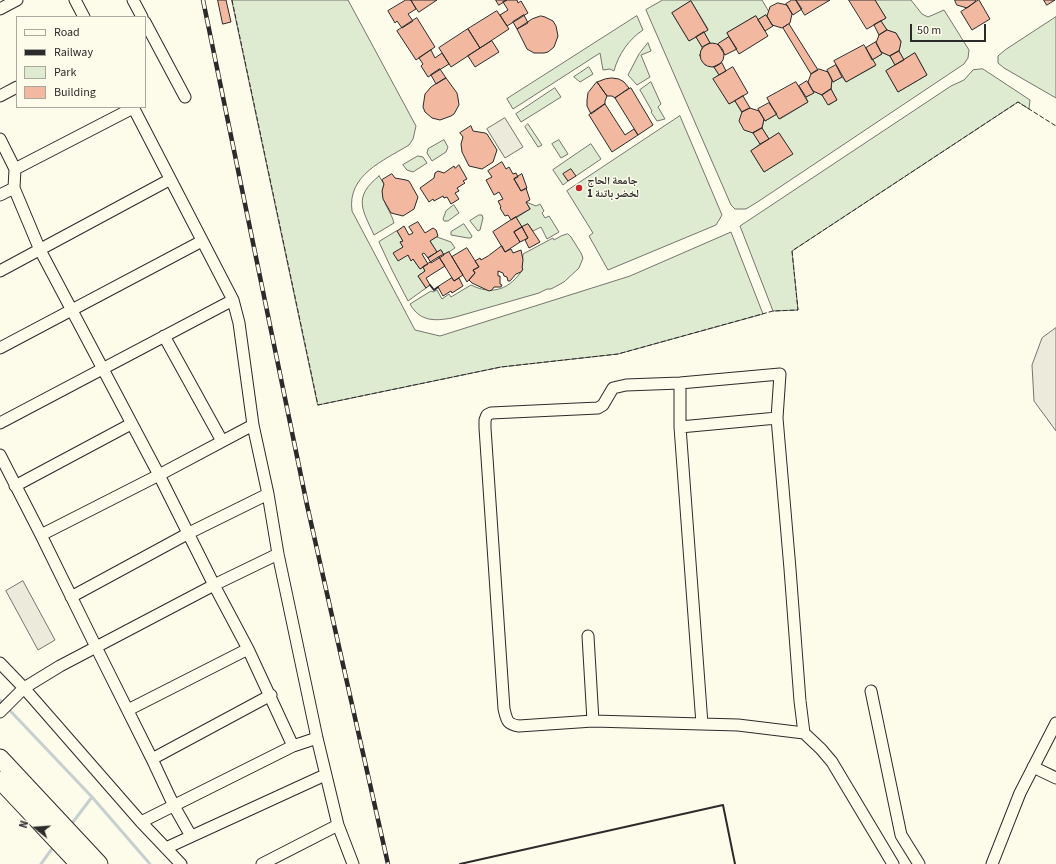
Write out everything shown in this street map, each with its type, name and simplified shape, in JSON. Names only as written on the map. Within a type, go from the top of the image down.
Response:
[{"type":"highway","points":[[0,758],[60,833],[79,864]]},
{"type":"highway","points":[[0,780],[60,833],[99,864]]},
{"type":"street","points":[[0,9],[17,0]]},
{"type":"street","points":[[75,0],[83,16]]},
{"type":"street","points":[[133,0],[141,16]]},
{"type":"street","points":[[146,24],[185,97]]},
{"type":"street","points":[[0,96],[16,88]]},
{"type":"street","points":[[15,169],[133,108],[232,300],[239,323],[253,425],[268,494],[278,554],[317,738],[338,825],[353,864]]},
{"type":"street","points":[[0,138],[15,169],[14,188],[40,250],[130,424],[159,475],[189,533],[214,585],[248,649],[293,746]]},
{"type":"street","points":[[0,271],[169,180]]},
{"type":"street","points":[[0,195],[14,188]]},
{"type":"street","points":[[0,348],[202,241]]},
{"type":"street","points":[[0,423],[232,300]]},
{"type":"street","points":[[164,336],[222,441]]},
{"type":"street","points":[[804,733],[800,701],[777,418],[780,374],[680,383],[626,384],[613,388],[603,405],[598,408],[491,413],[487,415],[485,420],[497,615],[504,709],[507,720],[511,724],[519,726],[593,721],[738,725],[804,733],[832,762],[893,864]]},
{"type":"street","points":[[680,383],[680,426],[702,724]]},
{"type":"street","points":[[680,426],[777,418]]},
{"type":"street","points":[[15,486],[130,424]]},
{"type":"street","points":[[41,535],[253,425]]},
{"type":"street","points":[[0,455],[128,710],[174,806],[191,836]]},
{"type":"street","points":[[71,597],[189,533],[268,494]]},
{"type":"street","points":[[0,712],[24,688],[60,666],[214,585],[278,554]]},
{"type":"street","points":[[588,636],[593,721]]},
{"type":"street","points":[[128,710],[248,649]]},
{"type":"street","points":[[0,663],[24,688],[141,822],[181,864]]},
{"type":"street","points":[[871,691],[901,835],[919,864]]},
{"type":"street","points":[[152,759],[270,695]]},
{"type":"street","points":[[992,864],[1020,793],[1056,722]]},
{"type":"street","points":[[141,822],[293,746],[317,738]]},
{"type":"street","points":[[1033,766],[1056,778]]},
{"type":"street","points":[[166,848],[325,775]]},
{"type":"street","points":[[262,864],[338,825]]},
{"type":"green space","points":[[232,0],[348,0],[416,126],[413,139],[409,145],[369,170],[355,188],[352,198],[352,211],[415,330],[440,336],[630,276],[731,232],[763,314],[618,354],[501,367],[318,405]]},
{"type":"green space","points":[[663,0],[762,0],[769,12],[767,16],[766,15],[758,20],[755,16],[727,33],[729,37],[719,44],[719,46],[710,43],[704,32],[708,29],[691,1],[672,13],[689,41],[696,37],[702,47],[700,56],[705,65],[714,67],[719,75],[714,79],[729,104],[735,101],[760,144],[751,151],[764,172],[792,154],[779,133],[769,139],[762,128],[764,119],[765,121],[777,114],[780,119],[808,102],[806,97],[813,93],[813,91],[822,95],[829,105],[837,100],[831,89],[832,80],[833,82],[842,77],[846,82],[875,66],[872,60],[882,54],[881,52],[890,56],[895,65],[886,71],[898,92],[927,75],[915,53],[904,60],[899,51],[901,41],[896,33],[887,30],[881,21],[886,18],[875,0],[911,0],[922,14],[928,17],[944,10],[969,50],[968,58],[964,64],[759,201],[746,209],[735,209],[731,205],[646,10]]},
{"type":"green space","points":[[637,16],[643,30],[633,38],[625,48],[618,59],[614,71],[610,69],[603,70],[600,53],[513,109],[507,99]]},
{"type":"green space","points":[[1056,17],[1056,98],[1004,68],[998,63],[998,56]]},
{"type":"green space","points":[[648,43],[651,51],[641,55],[650,77],[637,85],[628,75],[639,54]]},
{"type":"green space","points":[[589,67],[593,74],[580,82],[574,77]]},
{"type":"green space","points":[[983,69],[1030,100],[1029,109],[1018,102],[792,251],[798,310],[773,311],[740,226],[951,86],[964,80],[973,70]]},
{"type":"green space","points":[[651,82],[661,104],[658,107],[665,119],[657,121],[640,90]]},
{"type":"green space","points":[[555,88],[561,97],[521,122],[516,114]]},
{"type":"green space","points":[[680,116],[722,215],[716,225],[608,270],[589,236],[593,233],[567,191]]},
{"type":"green space","points":[[528,124],[542,145],[538,147],[525,127]]},
{"type":"green space","points":[[444,140],[448,147],[446,152],[432,161],[427,153],[428,149]]},
{"type":"green space","points":[[559,140],[568,154],[561,158],[552,144]]},
{"type":"green space","points":[[591,144],[601,159],[576,176],[564,175],[568,181],[563,185],[553,170]]},
{"type":"green space","points":[[418,156],[423,157],[427,163],[413,172],[407,170],[403,165]]},
{"type":"green space","points":[[379,176],[384,184],[384,200],[394,223],[374,235],[366,218],[362,204],[366,190]]},
{"type":"green space","points":[[526,202],[536,206],[540,204],[544,211],[542,213],[545,218],[549,216],[559,232],[547,239],[541,227],[533,231],[528,224],[522,227],[516,218],[530,209]]},
{"type":"green space","points":[[454,205],[459,213],[448,221],[444,221],[443,219],[446,211]]},
{"type":"green space","points":[[479,215],[482,215],[483,218],[480,230],[478,231],[470,221]]},
{"type":"green space","points":[[464,224],[472,236],[471,238],[451,235],[451,232]]},
{"type":"green space","points":[[397,231],[403,241],[400,242],[411,260],[413,259],[420,269],[423,267],[425,271],[418,276],[426,288],[408,301],[379,242]]},
{"type":"green space","points":[[568,234],[583,258],[579,268],[564,282],[551,289],[446,319],[434,320],[423,317],[414,310],[410,304],[431,291],[433,292],[437,290],[442,299],[449,294],[451,297],[471,285],[487,290],[500,289],[507,286],[523,269],[523,254],[553,238],[554,240]]},
{"type":"green space","points":[[437,237],[451,242],[455,248],[444,255],[441,250],[437,252],[430,241]]},
{"type":"shaded area","points":[[505,118],[523,147],[505,158],[487,129]]},
{"type":"shaded area","points":[[1056,328],[1056,431],[1034,401],[1032,365],[1042,338]]},
{"type":"shaded area","points":[[23,581],[55,640],[38,650],[6,591]]},
{"type":"building","points":[[218,0],[226,0],[231,22],[223,24]]},
{"type":"building","points":[[406,0],[411,0],[416,9],[408,14],[413,21],[402,28],[397,21],[395,23],[388,11]]},
{"type":"building","points":[[411,0],[437,0],[419,12]]},
{"type":"building","points":[[496,0],[507,0],[499,5]]},
{"type":"building","points":[[507,0],[517,0],[518,3],[521,1],[528,13],[507,26],[500,15],[508,10],[503,2]]},
{"type":"building","points":[[792,0],[796,0],[802,9],[793,15],[786,4]]},
{"type":"building","points":[[796,0],[830,0],[805,15]]},
{"type":"building","points":[[849,0],[875,0],[886,18],[867,29]]},
{"type":"building","points":[[955,0],[976,0],[967,8],[957,5]]},
{"type":"building","points":[[979,0],[990,19],[972,30],[961,12]]},
{"type":"building","points":[[1044,0],[1055,0],[1047,5]]},
{"type":"building","points":[[691,1],[708,30],[689,41],[672,13]]},
{"type":"building","points":[[778,3],[787,5],[792,14],[790,23],[782,28],[772,25],[767,16],[770,7]]},
{"type":"building","points":[[497,11],[509,29],[480,48],[468,29]]},
{"type":"building","points":[[524,15],[528,23],[517,29],[513,22]]},
{"type":"building","points":[[766,15],[773,26],[765,31],[758,20]]},
{"type":"building","points":[[541,16],[553,21],[556,26],[558,36],[554,47],[548,52],[534,53],[527,49],[517,29],[532,19]]},
{"type":"building","points":[[756,16],[768,36],[739,54],[727,33]]},
{"type":"building","points":[[417,18],[435,47],[416,60],[397,31]]},
{"type":"building","points":[[881,21],[887,30],[879,35],[874,25]]},
{"type":"building","points":[[789,24],[818,70],[811,74],[783,28]]},
{"type":"building","points":[[468,29],[480,48],[451,67],[439,48]]},
{"type":"building","points":[[887,30],[896,33],[901,42],[899,51],[890,56],[881,52],[876,43],[879,35]]},
{"type":"building","points":[[704,32],[710,43],[702,47],[696,37]]},
{"type":"building","points":[[729,37],[737,49],[725,55],[718,44]]},
{"type":"building","points":[[492,41],[499,52],[475,67],[468,56]]},
{"type":"building","points":[[876,42],[882,54],[872,60],[866,48]]},
{"type":"building","points":[[712,43],[720,47],[724,55],[720,63],[712,67],[704,63],[700,55],[704,47]]},
{"type":"building","points":[[864,45],[876,65],[846,82],[834,61]]},
{"type":"building","points":[[431,50],[435,58],[442,53],[449,64],[428,77],[421,66],[423,64],[419,58]]},
{"type":"building","points":[[899,51],[904,60],[895,65],[890,56]]},
{"type":"building","points":[[915,53],[927,75],[898,92],[886,71]]},
{"type":"building","points":[[722,63],[726,71],[719,75],[714,67]]},
{"type":"building","points":[[836,65],[842,77],[833,82],[827,70]]},
{"type":"building","points":[[733,67],[748,93],[729,104],[713,79]]},
{"type":"building","points":[[440,69],[446,78],[436,84],[431,75]]},
{"type":"building","points":[[819,69],[828,72],[832,80],[831,89],[822,95],[813,91],[808,82],[811,74]]},
{"type":"building","points":[[446,78],[457,93],[459,105],[454,114],[440,120],[432,118],[425,112],[423,107],[425,94],[431,87]]},
{"type":"building","points":[[612,78],[619,79],[629,88],[615,98],[612,96],[607,96],[597,82]]},
{"type":"building","points":[[807,81],[814,93],[806,97],[799,86]]},
{"type":"building","points":[[597,82],[607,96],[605,104],[591,114],[587,106],[588,93]]},
{"type":"building","points":[[796,82],[808,102],[779,119],[767,98]]},
{"type":"building","points":[[631,88],[653,125],[638,135],[615,98]]},
{"type":"building","points":[[831,89],[837,100],[828,105],[822,95]]},
{"type":"building","points":[[743,96],[750,108],[742,112],[735,101]]},
{"type":"building","points":[[769,103],[777,114],[765,121],[758,109]]},
{"type":"building","points":[[605,104],[625,135],[634,129],[638,135],[612,152],[589,115]]},
{"type":"building","points":[[750,108],[759,111],[764,119],[762,128],[753,133],[744,130],[739,121],[742,112]]},
{"type":"building","points":[[471,126],[473,131],[487,134],[497,150],[493,162],[482,169],[469,166],[462,152],[461,144],[463,137],[460,133]]},
{"type":"building","points":[[762,128],[769,139],[760,144],[753,133]]},
{"type":"building","points":[[779,133],[793,154],[764,172],[751,151]]},
{"type":"building","points":[[502,162],[506,169],[509,167],[513,174],[516,173],[518,177],[514,179],[521,191],[526,188],[530,200],[526,202],[530,209],[511,220],[508,215],[505,216],[500,208],[501,207],[498,201],[503,199],[499,192],[494,195],[486,180],[492,177],[488,171]]},
{"type":"building","points":[[459,165],[467,179],[463,181],[465,183],[457,188],[459,191],[455,193],[459,199],[451,204],[447,197],[444,198],[443,196],[429,202],[420,188],[434,178],[435,173],[438,171],[444,173],[454,166],[455,168]]},
{"type":"building","points":[[571,169],[576,176],[568,181],[563,174]]},
{"type":"building","points":[[392,174],[395,178],[409,181],[418,197],[414,209],[403,216],[391,213],[383,199],[382,191],[384,184],[382,180]]},
{"type":"building","points":[[522,174],[527,188],[521,191],[514,179]]},
{"type":"building","points":[[516,217],[522,227],[514,232],[520,242],[505,252],[493,232]]},
{"type":"building","points":[[418,222],[425,233],[433,228],[436,230],[438,236],[430,241],[437,252],[428,258],[424,253],[422,254],[428,264],[420,269],[413,259],[411,261],[408,255],[398,261],[393,253],[403,247],[400,242],[403,241],[397,231],[404,226],[409,235],[413,233],[409,227]]},
{"type":"building","points":[[528,224],[540,242],[529,248],[525,240],[528,238],[522,227]]},
{"type":"building","points":[[522,227],[528,238],[520,242],[514,232]]},
{"type":"building","points":[[502,246],[505,252],[511,249],[513,253],[521,250],[523,269],[521,272],[516,274],[510,281],[508,281],[507,277],[504,276],[503,273],[498,271],[498,276],[500,276],[500,284],[502,285],[501,287],[494,287],[489,291],[472,283],[469,280],[475,273],[473,270],[479,267],[475,261],[480,258],[481,260]]},
{"type":"building","points":[[467,248],[479,267],[473,270],[475,273],[467,282],[452,257]]},
{"type":"building","points":[[441,250],[444,255],[431,263],[428,258]]},
{"type":"building","points":[[449,252],[463,275],[454,281],[439,257]]},
{"type":"building","points":[[439,257],[445,266],[426,278],[430,285],[426,288],[418,276],[425,271],[423,267]]},
{"type":"building","points":[[452,278],[454,281],[459,278],[463,286],[452,293],[451,291],[443,296],[438,287]]},
{"type":"waterway","points":[[0,700],[92,797],[150,864]]},
{"type":"waterway","points":[[70,826],[92,797]]},
{"type":"waterway","points":[[41,864],[54,846]]},
{"type":"railway","points":[[203,0],[307,505],[388,864]]},
{"type":"fence","points":[[232,0],[318,405],[501,367],[618,354],[773,311],[798,310],[792,251],[1018,102],[1056,126]]},
{"type":"wall","points":[[430,285],[434,290],[438,287]]},
{"type":"wall","points":[[460,864],[723,805],[735,864]]},
{"type":"place","name":"جامعة الحاج لخضر باتنة 1","points":[[579,188]]}]
